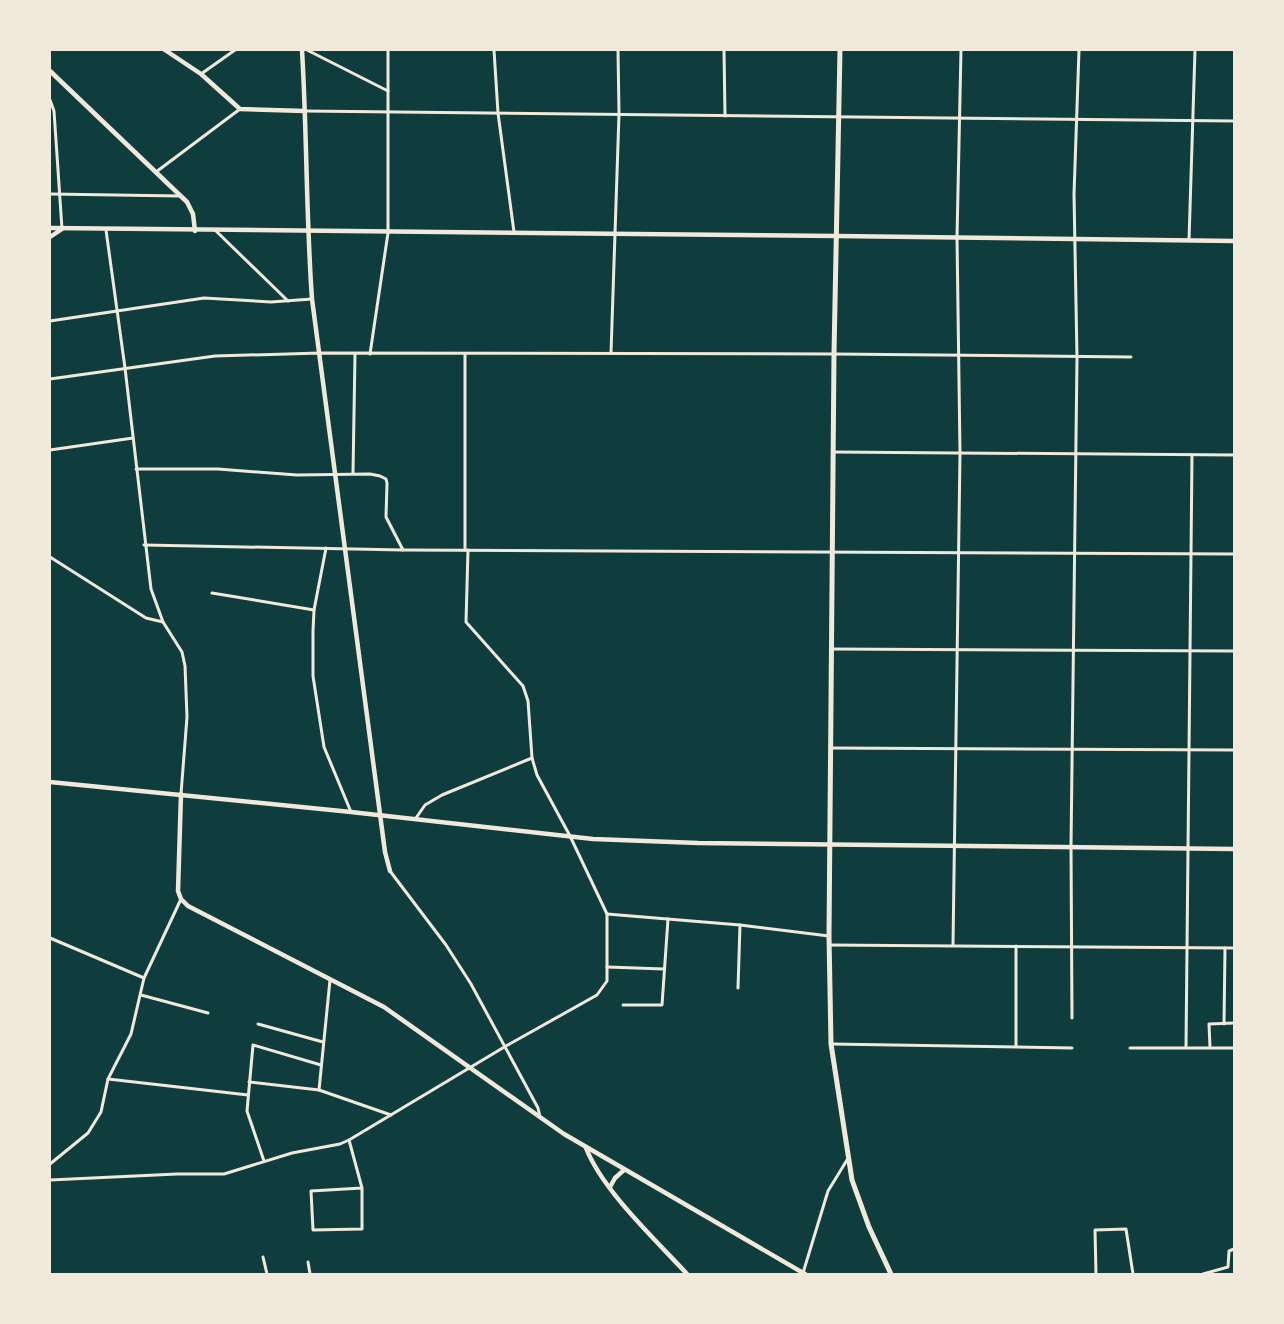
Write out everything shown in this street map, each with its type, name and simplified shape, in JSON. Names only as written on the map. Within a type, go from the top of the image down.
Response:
[{"type":"highway","points":[[840,50],[831,649],[829,936],[831,1044],[852,1180],[869,1227],[891,1275]]},
{"type":"street","points":[[165,50],[201,74],[240,109]]},
{"type":"street","points":[[226,50],[233,51]]},
{"type":"street","points":[[388,91],[305,50],[307,230],[312,299],[386,858],[390,872],[446,945],[471,984],[538,1108],[540,1118]]},
{"type":"street","points":[[370,354],[388,233],[388,50]]},
{"type":"street","points":[[494,50],[498,113],[514,234]]},
{"type":"street","points":[[611,353],[619,114],[618,50]]},
{"type":"street","points":[[724,50],[724,116]]},
{"type":"street","points":[[953,945],[960,453],[957,237],[961,50]]},
{"type":"street","points":[[1072,1018],[1071,846],[1077,358],[1075,239],[1079,50]]},
{"type":"street","points":[[1189,241],[1195,50]]},
{"type":"street","points":[[201,74],[233,51]]},
{"type":"street","points":[[50,71],[180,196],[194,214],[195,231]]},
{"type":"street","points":[[50,100],[54,111],[62,229]]},
{"type":"street","points":[[156,172],[240,109],[1234,121]]},
{"type":"street","points":[[50,194],[180,196]]},
{"type":"street","points":[[50,228],[1234,241]]},
{"type":"street","points":[[50,237],[62,229]]},
{"type":"street","points":[[106,230],[151,589],[163,622],[179,646],[185,666],[188,717],[181,794],[178,891],[181,899],[192,908],[384,1007],[586,1148],[804,1274],[828,1191],[848,1159]]},
{"type":"street","points":[[216,231],[288,301]]},
{"type":"street","points":[[50,321],[204,298],[235,301],[312,299]]},
{"type":"street","points":[[50,379],[215,356],[320,353],[1131,357]]},
{"type":"street","points":[[352,473],[356,354]]},
{"type":"street","points":[[50,1180],[166,1174],[224,1174],[264,1161],[349,1140],[470,1067],[597,995],[607,981],[608,914],[537,775],[532,758],[528,701],[523,686],[466,622],[465,354]]},
{"type":"street","points":[[50,450],[133,438]]},
{"type":"street","points":[[834,452],[1234,455]]},
{"type":"street","points":[[1186,1047],[1192,455]]},
{"type":"street","points":[[136,470],[218,469],[297,475],[352,473],[380,476],[386,479],[387,483],[386,517],[403,550]]},
{"type":"street","points":[[144,545],[403,550],[1234,554]]},
{"type":"street","points":[[326,548],[312,631],[313,676],[324,747],[351,812]]},
{"type":"street","points":[[50,557],[146,618],[163,622]]},
{"type":"street","points":[[212,593],[315,610]]},
{"type":"street","points":[[831,649],[1234,651]]},
{"type":"street","points":[[831,748],[1234,750]]},
{"type":"street","points":[[414,820],[425,805],[442,795],[532,758]]},
{"type":"street","points":[[50,782],[570,836],[698,843],[1234,849]]},
{"type":"street","points":[[50,1164],[88,1133],[101,1112],[108,1078],[130,1034],[144,978],[181,899]]},
{"type":"street","points":[[608,914],[740,925],[829,936]]},
{"type":"street","points":[[623,1005],[662,1005],[668,919]]},
{"type":"street","points":[[738,988],[740,925]]},
{"type":"street","points":[[50,938],[144,978]]},
{"type":"street","points":[[830,945],[1234,948]]},
{"type":"street","points":[[1016,946],[1016,1046]]},
{"type":"street","points":[[1224,1024],[1225,948]]},
{"type":"street","points":[[607,967],[664,969]]},
{"type":"street","points":[[319,1090],[330,978]]},
{"type":"street","points":[[141,995],[208,1012]]},
{"type":"street","points":[[1210,1047],[1209,1024],[1234,1023]]},
{"type":"street","points":[[258,1024],[323,1042]]},
{"type":"street","points":[[831,1044],[1072,1048]]},
{"type":"street","points":[[264,1161],[247,1111],[253,1045],[321,1065]]},
{"type":"street","points":[[1130,1048],[1234,1048]]},
{"type":"street","points":[[108,1078],[248,1095]]},
{"type":"street","points":[[249,1082],[319,1090],[391,1115]]},
{"type":"street","points":[[349,1140],[362,1188],[362,1229],[313,1230],[311,1191],[362,1188]]},
{"type":"street","points":[[586,1148],[593,1165],[610,1187],[687,1275]]},
{"type":"street","points":[[610,1187],[615,1178],[624,1170]]},
{"type":"street","points":[[1096,1275],[1095,1230],[1126,1229],[1133,1275]]},
{"type":"street","points":[[1203,1275],[1228,1267],[1229,1251],[1234,1249]]},
{"type":"street","points":[[263,1257],[267,1275]]},
{"type":"street","points":[[308,1262],[310,1275]]}]
